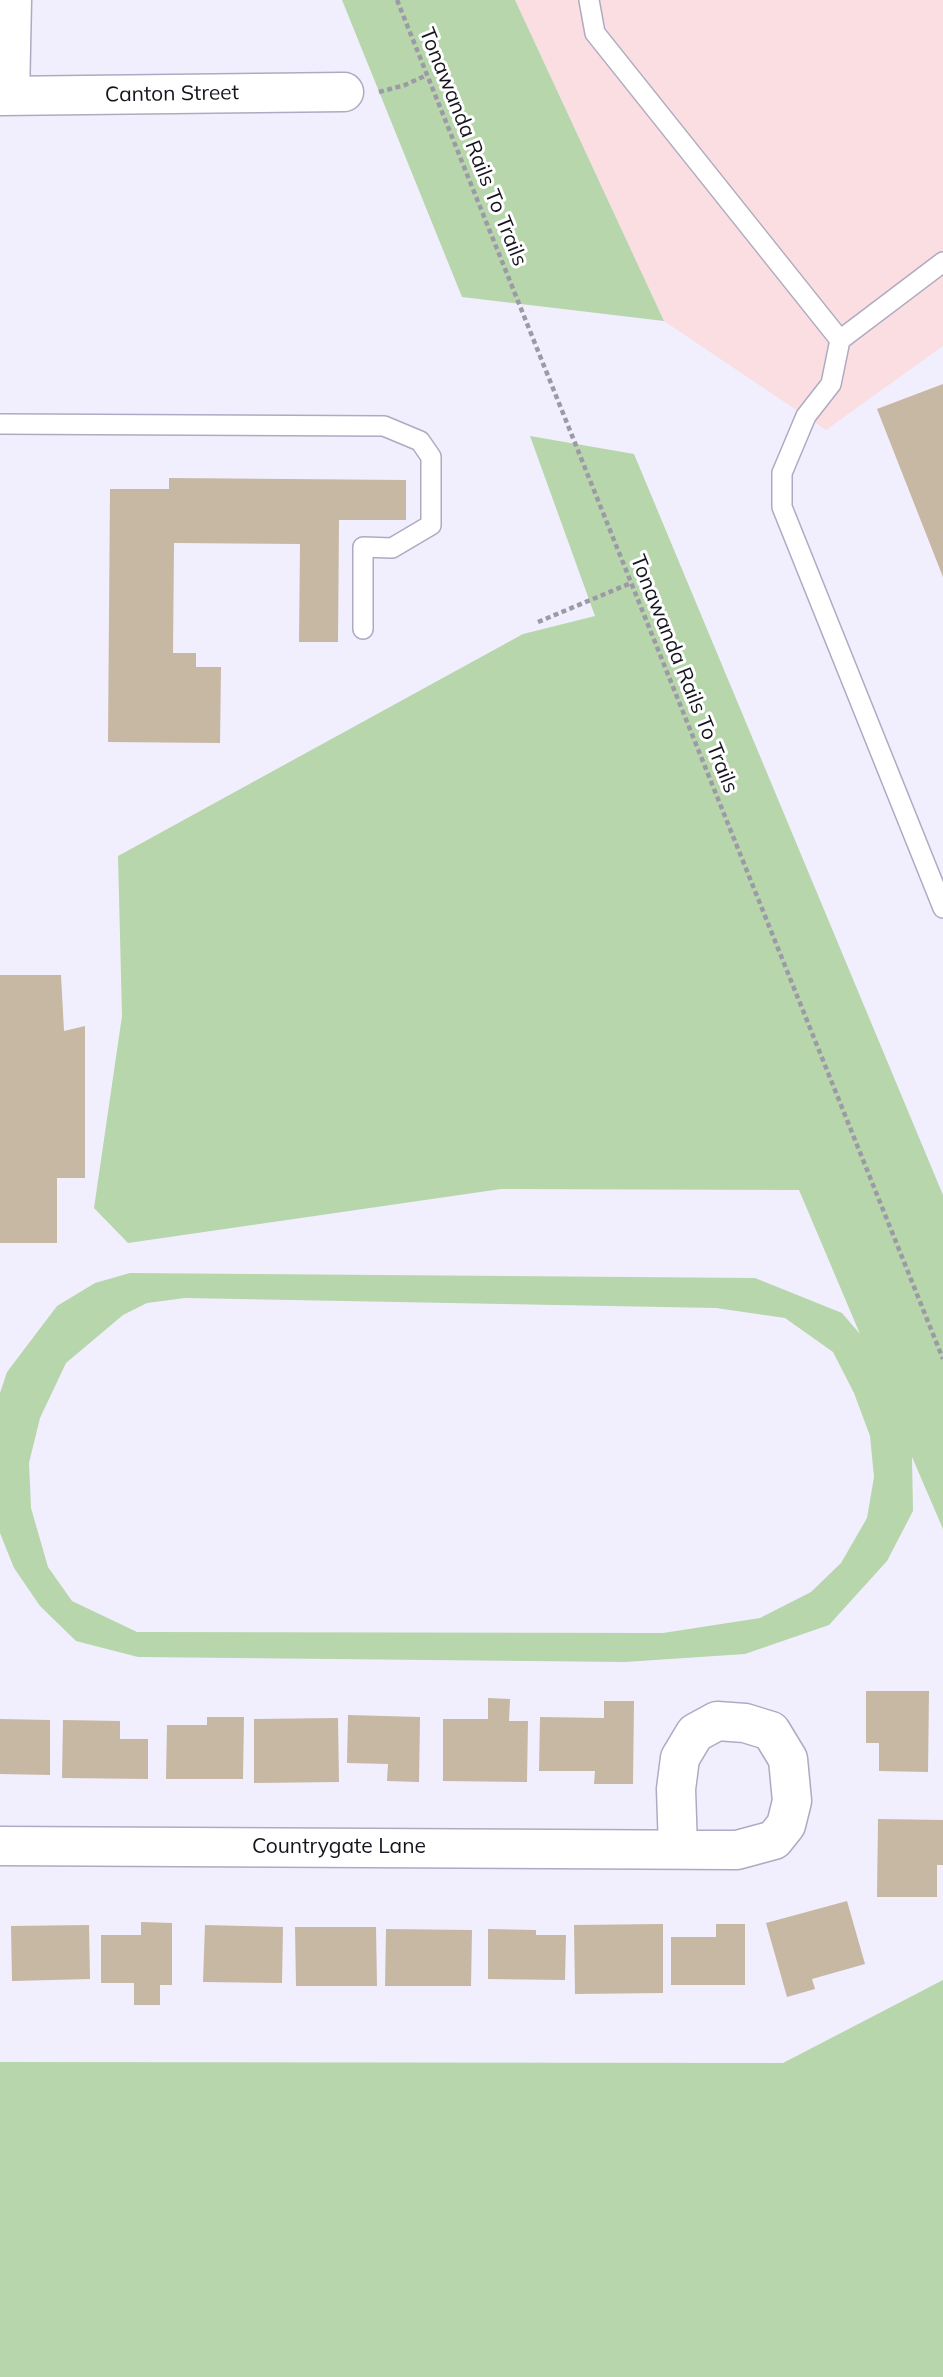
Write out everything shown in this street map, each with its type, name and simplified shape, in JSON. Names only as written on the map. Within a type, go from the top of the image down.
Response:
[{"type":"street","points":[[5,96],[12,0]]},
{"type":"street","name":"Canton Street","points":[[5,96],[344,92]]},
{"type":"street","name":"Countrygate Lane","points":[[0,1846],[678,1848]]},
{"type":"lane","points":[[589,0],[595,33],[840,340]]},
{"type":"lane","points":[[943,262],[840,340],[831,384],[806,416],[782,473],[782,507],[943,908]]},
{"type":"lane","points":[[0,424],[384,426],[420,441],[431,457],[431,525],[392,548],[363,547],[363,629]]},
{"type":"path","name":"Tonawanda Rails To Trails","points":[[397,0],[943,1359]]},
{"type":"path","points":[[344,92],[379,92],[427,75]]},
{"type":"path","points":[[538,622],[631,583]]},
{"type":"shaded area","points":[[515,0],[943,0],[943,346],[826,430],[664,321]]},
{"type":"green space","points":[[342,0],[515,0],[664,321],[462,297]]},
{"type":"green space","points":[[530,436],[634,454],[943,1195],[943,1529],[912,1457],[913,1511],[887,1561],[829,1625],[745,1654],[625,1662],[138,1657],[76,1641],[40,1606],[14,1568],[0,1533],[0,1393],[7,1372],[57,1306],[95,1283],[130,1273],[755,1278],[842,1313],[860,1334],[799,1190],[501,1189],[128,1243],[94,1208],[122,1016],[118,856],[523,634],[595,616]],"holes":[[[185,1298],[716,1308],[785,1318],[833,1352],[854,1393],[870,1436],[874,1477],[867,1518],[841,1563],[811,1592],[760,1618],[663,1633],[137,1632],[72,1601],[48,1567],[31,1508],[29,1463],[40,1418],[66,1363],[123,1315],[147,1303]]]},
{"type":"green space","points":[[943,1980],[943,2377],[0,2377],[0,2062],[783,2063]]},
{"type":"building","points":[[943,384],[943,577],[877,409]]},
{"type":"building","points":[[169,478],[406,480],[406,520],[339,520],[338,642],[299,642],[300,544],[174,543],[173,653],[196,653],[196,667],[221,667],[220,743],[108,742],[110,489],[169,489]]},
{"type":"building","points":[[0,975],[61,975],[64,1031],[85,1026],[85,1178],[57,1178],[57,1243],[0,1243]]},
{"type":"building","points":[[866,1691],[929,1691],[928,1772],[879,1771],[879,1743],[866,1743]]},
{"type":"building","points":[[488,1698],[510,1699],[509,1721],[528,1721],[527,1782],[443,1781],[443,1719],[488,1719]]},
{"type":"building","points":[[604,1701],[634,1701],[633,1784],[594,1784],[595,1771],[539,1771],[540,1717],[604,1718]]},
{"type":"building","points":[[348,1715],[420,1717],[419,1782],[387,1781],[388,1764],[347,1763]]},
{"type":"building","points":[[207,1717],[244,1717],[243,1779],[166,1779],[167,1725],[207,1725]]},
{"type":"building","points":[[338,1718],[339,1782],[254,1783],[254,1719]]},
{"type":"building","points":[[0,1719],[50,1720],[50,1775],[0,1774]]},
{"type":"building","points":[[63,1720],[120,1721],[120,1739],[148,1739],[148,1779],[62,1778]]},
{"type":"building","points":[[878,1819],[943,1820],[943,1865],[937,1865],[937,1897],[877,1897]]},
{"type":"building","points":[[847,1901],[865,1964],[812,1979],[815,1989],[787,1997],[766,1923]]},
{"type":"building","points":[[141,1922],[172,1923],[172,1985],[160,1985],[160,2005],[134,2005],[134,1983],[101,1983],[101,1935],[141,1935]]},
{"type":"building","points":[[663,1924],[663,1993],[575,1994],[574,1925]]},
{"type":"building","points":[[716,1924],[745,1924],[745,1985],[671,1985],[671,1937],[716,1937]]},
{"type":"building","points":[[89,1925],[90,1979],[12,1981],[11,1926]]},
{"type":"building","points":[[205,1925],[283,1927],[282,1983],[203,1982]]},
{"type":"building","points":[[295,1927],[376,1927],[377,1986],[296,1986]]},
{"type":"building","points":[[386,1929],[472,1930],[471,1986],[385,1986]]},
{"type":"building","points":[[488,1929],[536,1930],[536,1935],[566,1935],[565,1980],[488,1979]]}]
